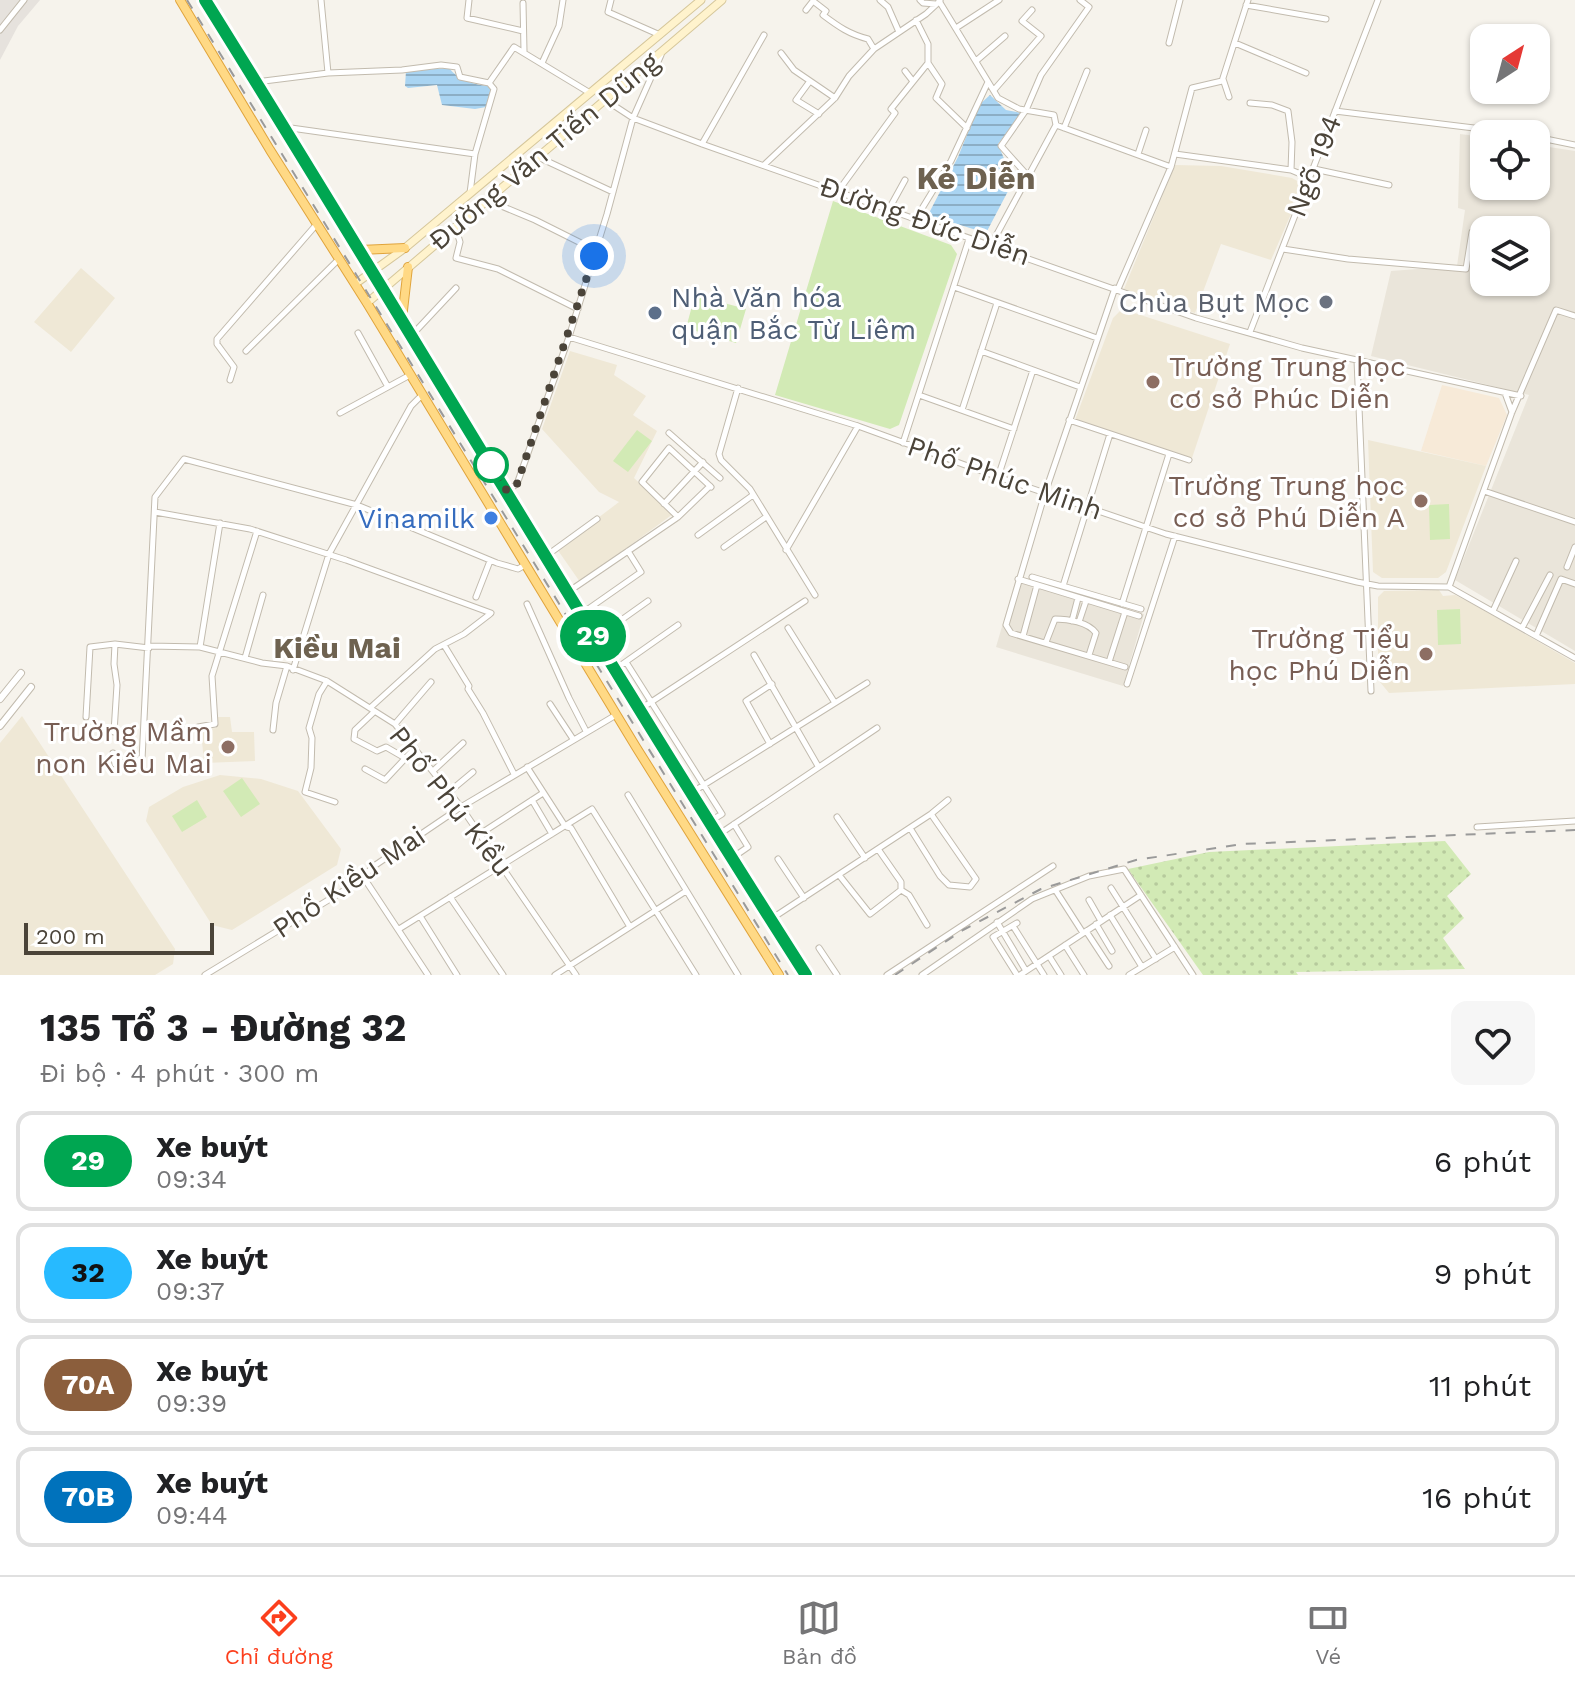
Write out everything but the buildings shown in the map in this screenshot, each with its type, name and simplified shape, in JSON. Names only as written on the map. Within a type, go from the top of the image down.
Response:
[{"type":"highway","points":[[180,0],[779,975]]},
{"type":"highway","points":[[205,0],[507,491],[638,711],[806,975]]},
{"type":"highway","points":[[360,250],[405,248]]},
{"type":"highway","points":[[402,319],[408,267]]},
{"type":"highway","points":[[568,632],[582,618]]},
{"type":"main road","name":"Đường Văn Tiến Dũng","points":[[367,303],[722,0]]},
{"type":"main road","name":"Đường Văn Tiến Dũng","points":[[355,284],[405,248],[696,2]]},
{"type":"street","points":[[0,30],[24,0]]},
{"type":"street","points":[[321,0],[328,73]]},
{"type":"street","points":[[469,0],[467,18],[523,31]]},
{"type":"street","points":[[542,63],[559,26],[563,0]]},
{"type":"street","points":[[611,0],[608,12],[660,35]]},
{"type":"street","points":[[806,10],[813,0],[826,11],[823,15],[848,34],[868,39],[874,49]]},
{"type":"street","points":[[880,0],[888,7],[899,32]]},
{"type":"street","points":[[920,0],[923,3],[938,2]]},
{"type":"street","points":[[956,28],[999,0]]},
{"type":"street","points":[[1028,176],[1001,146],[1026,110],[1041,75],[1089,7],[1080,0]]},
{"type":"street","points":[[1169,43],[1180,0]]},
{"type":"street","name":"Ngõ 194","points":[[1250,332],[1378,0]]},
{"type":"street","points":[[764,166],[835,98],[849,76],[874,49],[938,2]]},
{"type":"street","points":[[938,2],[998,98],[1019,109],[1054,115],[1056,125],[991,245]]},
{"type":"street","points":[[1125,667],[1011,633],[1006,625],[1018,579],[1097,338],[1171,167],[1192,88],[1222,81],[1247,2],[1326,19]]},
{"type":"street","points":[[523,3],[524,52]]},
{"type":"street","points":[[994,90],[1041,36],[1022,21],[1032,10]]},
{"type":"street","points":[[916,20],[928,44],[928,63],[942,84],[936,98],[967,128]]},
{"type":"street","points":[[702,144],[764,35]]},
{"type":"street","points":[[976,61],[1005,36]]},
{"type":"street","points":[[1236,40],[1306,73]]},
{"type":"street","points":[[489,83],[514,47],[590,93]]},
{"type":"street","points":[[507,491],[517,484],[569,337],[633,118],[663,50]]},
{"type":"street","points":[[781,53],[794,70],[835,98]]},
{"type":"street","points":[[912,80],[928,63]]},
{"type":"street","points":[[256,82],[441,65],[457,67],[460,77],[489,83],[494,89],[475,154],[470,194]]},
{"type":"street","points":[[839,190],[895,113],[891,109],[914,83],[905,71]]},
{"type":"street","points":[[1064,128],[1087,71]]},
{"type":"street","points":[[1223,78],[1229,97]]},
{"type":"street","points":[[810,81],[796,100],[819,114]]},
{"type":"street","points":[[915,220],[951,161],[988,81]]},
{"type":"street","name":"Đường Đức Diễn","points":[[604,99],[633,118],[702,144],[1196,318],[1302,348],[1521,396]]},
{"type":"street","points":[[1250,103],[1272,105],[1288,111],[1292,142],[1291,170]]},
{"type":"street","points":[[1335,111],[1470,128]]},
{"type":"street","points":[[1056,125],[1171,167]]},
{"type":"street","points":[[284,127],[475,154]]},
{"type":"street","points":[[1138,154],[1146,130]]},
{"type":"street","points":[[1550,140],[1575,145]]},
{"type":"street","points":[[1175,154],[1291,170],[1310,178]]},
{"type":"street","points":[[538,157],[613,192]]},
{"type":"street","points":[[1314,169],[1389,185]]},
{"type":"street","points":[[889,209],[905,180]]},
{"type":"street","points":[[487,200],[596,250]]},
{"type":"street","points":[[230,380],[234,367],[217,344],[217,339],[317,224]]},
{"type":"street","points":[[455,226],[460,242],[456,258],[498,269],[578,309]]},
{"type":"street","points":[[903,443],[969,239]]},
{"type":"street","points":[[1283,249],[1348,259],[1466,269],[1470,244]]},
{"type":"street","points":[[246,351],[339,259]]},
{"type":"street","points":[[954,287],[1097,338]]},
{"type":"street","points":[[411,336],[456,288]]},
{"type":"street","points":[[962,410],[997,303]]},
{"type":"street","points":[[1575,316],[1556,310],[1512,412],[1449,587],[1575,658]]},
{"type":"street","points":[[358,333],[388,387]]},
{"type":"street","name":"Phố Phúc Minh","points":[[569,337],[858,426],[1175,536],[1366,584],[1449,587]]},
{"type":"street","points":[[981,351],[1080,387]]},
{"type":"street","points":[[1357,360],[1371,691]]},
{"type":"street","points":[[998,477],[1033,370]]},
{"type":"street","points":[[340,413],[410,375]]},
{"type":"street","points":[[738,388],[719,454],[721,460],[753,495],[815,595]]},
{"type":"street","points":[[1505,393],[1512,412]]},
{"type":"street","points":[[273,730],[276,703],[329,554],[411,406],[422,395]]},
{"type":"street","points":[[919,395],[1014,429]]},
{"type":"street","points":[[1069,420],[1189,460]]},
{"type":"street","points":[[786,550],[858,426]]},
{"type":"street","points":[[669,433],[720,478]]},
{"type":"street","points":[[1063,586],[1110,434]]},
{"type":"street","points":[[567,593],[678,517],[711,487],[669,448],[642,482],[678,517]]},
{"type":"street","points":[[1122,604],[1169,454]]},
{"type":"street","points":[[113,753],[115,764],[142,760],[155,497],[184,459],[357,505],[490,561],[518,569],[526,565]]},
{"type":"street","points":[[664,504],[703,462]]},
{"type":"street","points":[[1484,491],[1575,522]]},
{"type":"street","points":[[698,535],[753,495]]},
{"type":"street","points":[[155,512],[257,531],[491,613],[464,634],[435,649],[355,730],[354,739],[377,751],[386,747],[405,758]]},
{"type":"street","points":[[724,547],[766,517]]},
{"type":"street","points":[[545,557],[597,519]]},
{"type":"street","points":[[200,647],[220,523]]},
{"type":"street","points":[[198,727],[215,724],[212,676],[257,531]]},
{"type":"street","points":[[1127,684],[1175,536]]},
{"type":"street","points":[[1567,567],[1575,547]]},
{"type":"street","points":[[582,618],[641,572],[628,551]]},
{"type":"street","points":[[476,597],[490,561]]},
{"type":"street","points":[[1493,611],[1516,561]]},
{"type":"street","points":[[1522,628],[1550,575]]},
{"type":"street","points":[[1018,579],[1125,612],[1140,613],[1122,604],[1032,577]]},
{"type":"street","points":[[1536,636],[1561,579],[1575,584]]},
{"type":"street","points":[[1023,636],[1037,585]]},
{"type":"street","points":[[245,658],[263,595]]},
{"type":"street","points":[[1072,621],[1078,598]]},
{"type":"street","points":[[595,639],[648,601]]},
{"type":"street","points":[[638,711],[805,601]]},
{"type":"street","points":[[1079,623],[1086,601]]},
{"type":"street","points":[[527,604],[586,731]]},
{"type":"street","points":[[1109,662],[1125,612]]},
{"type":"street","points":[[1046,642],[1052,621],[1058,618],[1091,626],[1096,633],[1089,656]]},
{"type":"street","points":[[613,670],[678,625]]},
{"type":"street","points":[[788,628],[835,703]]},
{"type":"street","points":[[86,717],[90,647],[115,644],[117,685],[114,732]]},
{"type":"street","name":"Phố Phú Kiều","points":[[115,644],[200,647],[290,668],[327,681],[395,724],[461,807],[576,975]]},
{"type":"street","points":[[444,645],[465,677],[468,689],[514,774]]},
{"type":"street","points":[[754,655],[818,766]]},
{"type":"street","points":[[626,662],[722,814],[709,822]]},
{"type":"street","points":[[0,699],[21,673]]},
{"type":"street","points":[[327,681],[319,694],[309,728],[312,738],[311,768],[305,792],[335,802]]},
{"type":"street","points":[[395,724],[431,682]]},
{"type":"street","points":[[690,793],[867,683]]},
{"type":"street","points":[[770,744],[746,701],[772,684]]},
{"type":"street","points":[[0,726],[31,687]]},
{"type":"street","points":[[550,704],[573,739]]},
{"type":"street","name":"Phố Kiều Mai","points":[[205,975],[364,878],[374,866],[461,807],[617,714]]},
{"type":"street","points":[[717,836],[877,728]]},
{"type":"street","points":[[433,771],[463,743]]},
{"type":"street","points":[[365,769],[385,780],[415,748]]},
{"type":"street","points":[[527,767],[630,927]]},
{"type":"street","points":[[449,792],[473,772]]},
{"type":"street","points":[[480,834],[543,793]]},
{"type":"street","points":[[628,795],[738,975]]},
{"type":"street","points":[[532,800],[552,834]]},
{"type":"street","points":[[770,919],[948,800]]},
{"type":"street","points":[[399,929],[592,809],[696,975]]},
{"type":"street","points":[[910,828],[949,885],[970,887],[976,879],[931,814]]},
{"type":"street","points":[[837,817],[865,858]]},
{"type":"street","points":[[1477,827],[1575,821]]},
{"type":"street","points":[[732,858],[748,847],[734,824]]},
{"type":"street","points":[[878,849],[901,882],[901,890]]},
{"type":"street","points":[[778,859],[804,898]]},
{"type":"street","points":[[887,975],[1053,866]]},
{"type":"street","points":[[922,975],[1032,899],[1089,876],[1124,869],[1191,973],[1184,975]]},
{"type":"street","points":[[839,875],[870,914],[901,890]]},
{"type":"street","points":[[364,878],[428,975]]},
{"type":"street","points":[[1111,888],[1156,959]]},
{"type":"street","points":[[901,890],[909,895],[927,925]]},
{"type":"street","points":[[555,975],[686,891]]},
{"type":"street","points":[[1056,891],[1109,966]]},
{"type":"street","points":[[1021,974],[1141,895]]},
{"type":"street","points":[[450,897],[503,975]]},
{"type":"street","points":[[1089,900],[1112,951]]},
{"type":"street","points":[[1110,915],[1142,967]]},
{"type":"street","points":[[420,916],[457,975]]},
{"type":"street","points":[[997,922],[1021,974]]},
{"type":"street","points":[[1021,974],[993,937],[1015,924],[1044,975]]},
{"type":"street","points":[[1065,945],[1084,975]]},
{"type":"street","points":[[1129,975],[1175,947]]},
{"type":"street","points":[[819,948],[837,975]]},
{"type":"street","points":[[1049,956],[1061,975]]},
{"type":"shaded area","points":[[0,0],[40,0],[18,26],[0,60]]},
{"type":"shaded area","points":[[1460,134],[1470,135],[1470,200],[1550,200],[1550,147],[1575,151],[1575,651],[1455,580],[1529,395],[1371,356],[1391,271],[1457,266],[1465,210],[1458,208]]},
{"type":"shaded area","points":[[1175,165],[1221,166],[1292,178],[1301,183],[1271,260],[1221,244],[1195,313],[1177,308],[1175,303],[1164,299],[1159,301],[1124,289]]},
{"type":"shaded area","points":[[81,268],[115,298],[71,352],[34,322]]},
{"type":"shaded area","name":"Trường Trung học cơ sở Phúc Diễn","points":[[1122,309],[1230,344],[1192,458],[1075,420],[1113,318]]},
{"type":"shaded area","points":[[570,351],[617,365],[614,375],[646,396],[633,415],[657,431],[634,478],[673,514],[580,582],[557,549],[619,502],[599,492],[542,429]]},
{"type":"shaded area","points":[[1442,385],[1499,398],[1507,415],[1486,466],[1421,451]]},
{"type":"shaded area","name":"Trường Trung học cơ sở Phú Diễn A","points":[[1368,440],[1486,466],[1446,572],[1438,578],[1382,578],[1373,572]]},
{"type":"shaded area","points":[[1017,575],[1144,614],[1123,686],[996,647]]},
{"type":"shaded area","name":"Trường Tiểu học Phú Diễn","points":[[1439,590],[1443,596],[1455,595],[1471,603],[1575,663],[1575,684],[1389,693],[1378,675],[1378,597],[1384,591]]},
{"type":"shaded area","points":[[22,716],[175,949],[173,964],[155,975],[0,975],[0,743]]},
{"type":"shaded area","name":"Trường Mầm non Kiều Mai","points":[[216,717],[230,717],[232,732],[254,732],[255,761],[204,763],[201,730],[216,728]]},
{"type":"shaded area","points":[[220,775],[261,779],[298,791],[341,849],[337,865],[232,930],[212,925],[146,821],[149,807],[183,787]]},
{"type":"green space","points":[[833,201],[951,245],[957,254],[899,425],[890,429],[775,395]]},
{"type":"green space","points":[[695,295],[746,309],[736,343],[686,328]]},
{"type":"green space","points":[[637,430],[652,441],[628,472],[613,461]]},
{"type":"green space","points":[[1449,504],[1450,539],[1430,540],[1429,505]]},
{"type":"green space","points":[[1460,609],[1461,644],[1438,645],[1437,610]]},
{"type":"green space","points":[[242,778],[260,804],[241,817],[223,791]]},
{"type":"green space","points":[[197,800],[207,817],[182,832],[172,816]]},
{"type":"green space","points":[[1445,841],[1471,874],[1447,896],[1464,918],[1443,938],[1465,969],[1203,975],[1128,869],[1209,852]]},
{"type":"water","points":[[449,68],[466,81],[488,86],[491,91],[486,107],[475,109],[442,105],[437,85],[405,86],[406,71]]},
{"type":"water","points":[[990,95],[1006,110],[1022,113],[998,144],[1016,176],[986,233],[928,215],[958,157],[979,105]]},
{"type":"railway","points":[[187,0],[788,975]]},
{"type":"railway","points":[[895,975],[963,930],[1041,889],[1136,860],[1242,844],[1575,830]]},
{"type":"bus line","name":"29","points":[[205,0],[634,704],[806,975]]},
{"type":"place","name":"Chùa Bụt Mọc","points":[[1326,302]]},
{"type":"place","name":"Nhà Văn hóa quận Bắc Từ Liêm","points":[[655,313]]},
{"type":"place","name":"Trường Trung học cơ sở Phúc Diễn","points":[[1153,382]]},
{"type":"place","name":"Trường Trung học cơ sở Phú Diễn A","points":[[1421,501]]},
{"type":"place","name":"Vinamilk","points":[[491,518]]},
{"type":"place","name":"Trường Tiểu học Phú Diễn","points":[[1426,654]]},
{"type":"place","name":"Trường Mầm non Kiều Mai","points":[[228,747]]},
{"type":"district","name":"Kẻ Diễn","points":[[976,178]]},
{"type":"district","name":"Kiều Mai","points":[[337,647]]},
{"type":"route","points":[[491,465],[507,491],[517,484],[594,256]]}]
